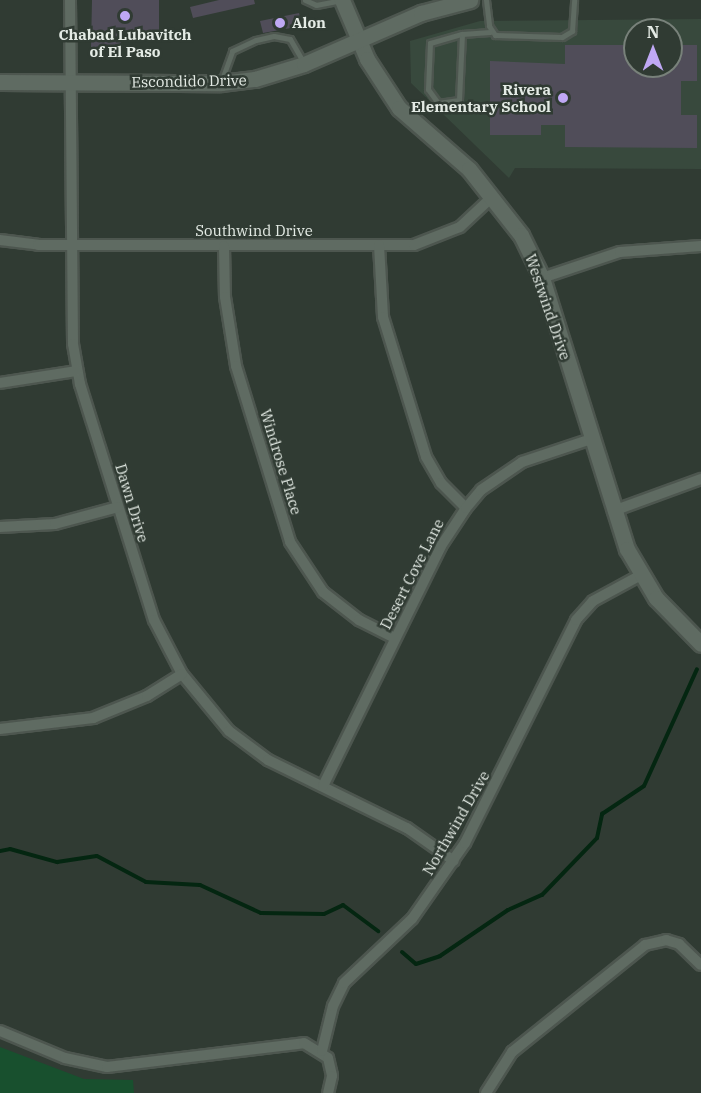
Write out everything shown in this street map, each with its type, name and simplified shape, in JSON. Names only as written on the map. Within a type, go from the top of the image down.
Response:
[{"type":"main road","name":"Westwind Drive","points":[[342,0],[358,41],[399,108],[493,196],[521,235],[542,278],[613,511],[641,575],[671,616],[701,644]]},
{"type":"main road","name":"Escondido Drive","points":[[0,82],[221,83],[304,64],[358,41],[427,5],[462,1]]},
{"type":"street","name":"Dawn Drive","points":[[70,0],[70,245],[77,371],[154,620],[182,674],[206,705],[248,746],[407,828],[454,861]]},
{"type":"street","name":"Southwind Drive","points":[[0,240],[70,245],[414,245],[449,233],[493,196]]},
{"type":"street","points":[[379,245],[383,317],[426,457],[441,483],[466,508]]},
{"type":"street","name":"Windrose Place","points":[[224,246],[225,297],[236,366],[290,542],[323,592],[359,620],[396,638]]},
{"type":"street","points":[[542,278],[620,252],[701,246]]},
{"type":"street","points":[[0,383],[77,371]]},
{"type":"street","name":"Desert Cove Lane","points":[[323,786],[441,546],[466,508],[481,490],[522,462],[591,439]]},
{"type":"street","points":[[613,511],[701,479]]},
{"type":"street","points":[[0,527],[55,524],[118,507]]},
{"type":"street","name":"Northwind Drive","points":[[322,1051],[333,1006],[345,983],[412,919],[454,861],[576,620],[593,600],[641,575]]},
{"type":"street","points":[[0,729],[93,718],[147,696],[182,674]]},
{"type":"street","points":[[486,1093],[517,1047],[645,945],[666,940],[679,944],[701,965]]},
{"type":"street","points":[[0,1031],[64,1058],[107,1067],[304,1043],[322,1051],[332,1067],[328,1093]]},
{"type":"lane","points":[[305,0],[316,5],[342,0]]},
{"type":"lane","points":[[486,0],[490,32]]},
{"type":"lane","points":[[462,34],[459,100],[438,103],[428,89],[430,43],[462,34],[490,32],[502,36],[568,35],[574,0]]},
{"type":"lane","points":[[221,83],[232,51],[274,36],[290,39],[304,64]]},
{"type":"shaded area","name":"Rivera Elementary School","points":[[683,19],[701,19],[701,169],[515,168],[509,178],[411,83],[410,41],[480,21],[623,20],[623,78],[683,78]]},
{"type":"green space","points":[[0,1047],[84,1079],[133,1080],[134,1093],[0,1093]]},
{"type":"building","name":"Chabad Lubavitch of El Paso","points":[[92,0],[159,0],[159,33],[121,33],[121,47],[91,47]]},
{"type":"building","points":[[219,0],[254,0],[255,4],[193,18],[190,7]]},
{"type":"building","points":[[299,13],[302,26],[263,33],[260,21]]},
{"type":"building","points":[[565,45],[623,45],[623,78],[683,78],[683,45],[697,45],[697,81],[681,81],[681,115],[697,115],[697,148],[565,147],[565,125],[541,125],[541,135],[490,135],[490,61],[565,64]]},
{"type":"waterway","points":[[402,952],[416,964],[440,956],[508,910],[542,895],[597,838],[602,814],[644,786],[697,669]]},
{"type":"waterway","points":[[0,851],[10,849],[57,862],[97,856],[146,882],[200,885],[261,913],[324,914],[343,905],[378,931]]},
{"type":"place","name":"Chabad Lubavitch of El Paso","points":[[125,16]]},
{"type":"place","name":"Alon","points":[[280,23]]},
{"type":"place","name":"Rivera Elementary School","points":[[563,98]]}]
